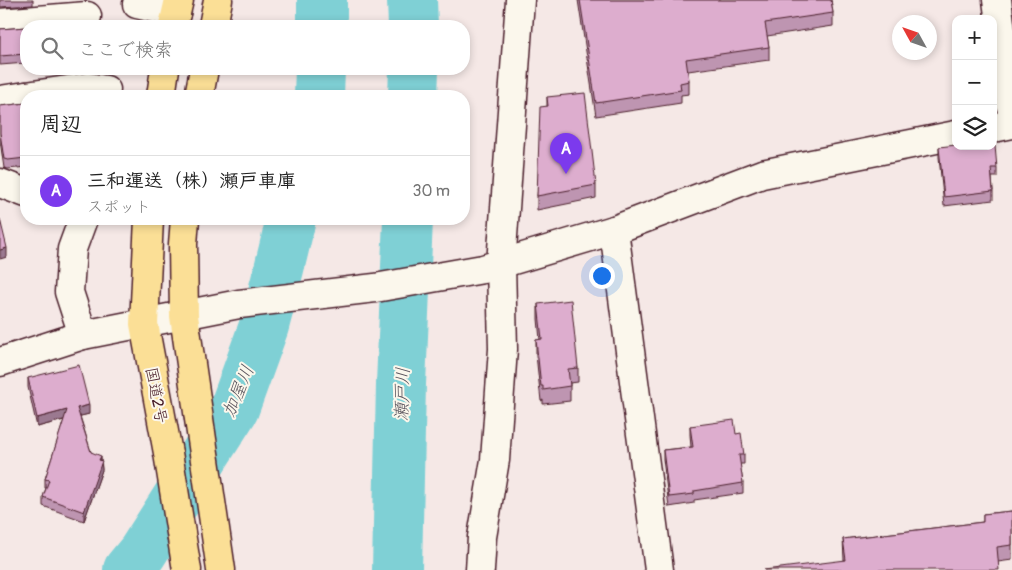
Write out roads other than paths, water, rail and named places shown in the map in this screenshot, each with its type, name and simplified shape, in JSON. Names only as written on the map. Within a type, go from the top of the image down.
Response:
[{"type":"highway","points":[[214,20],[218,0]]},
{"type":"highway","points":[[162,90],[164,75]]},
{"type":"highway","points":[[200,90],[203,75]]},
{"type":"highway","name":"国道2号","points":[[149,225],[144,324],[185,558]]},
{"type":"highway","points":[[185,225],[184,316],[222,570]]},
{"type":"street","points":[[480,570],[482,537],[495,460],[503,349],[492,267],[520,0]]},
{"type":"street","points":[[997,0],[1012,114]]},
{"type":"street","points":[[134,10],[176,13]]},
{"type":"street","points":[[29,20],[87,14]]},
{"type":"street","points":[[0,23],[20,21]]},
{"type":"street","points":[[67,90],[88,87],[106,81]]},
{"type":"street","points":[[0,100],[20,97]]},
{"type":"street","points":[[997,127],[1012,124]]},
{"type":"street","points":[[0,362],[84,335],[239,304],[375,288],[492,267],[614,230],[762,174],[952,136]]},
{"type":"street","points":[[0,183],[20,191]]},
{"type":"street","points":[[81,225],[72,249],[69,292],[84,335]]},
{"type":"street","points":[[614,230],[659,570]]},
{"type":"waterway","name":"加屋川","points":[[322,0],[322,20]]},
{"type":"waterway","name":"瀬戸川","points":[[412,0],[413,20]]},
{"type":"waterway","name":"加屋川","points":[[319,90],[320,75]]},
{"type":"waterway","name":"瀬戸川","points":[[413,90],[414,75]]},
{"type":"waterway","name":"加屋川","points":[[128,570],[142,553],[234,409],[264,326],[290,225]]},
{"type":"waterway","name":"瀬戸川","points":[[397,570],[401,384],[408,225]]},
{"type":"place","name":"三和運送（株）瀬戸車庫","points":[[566,174]]}]
